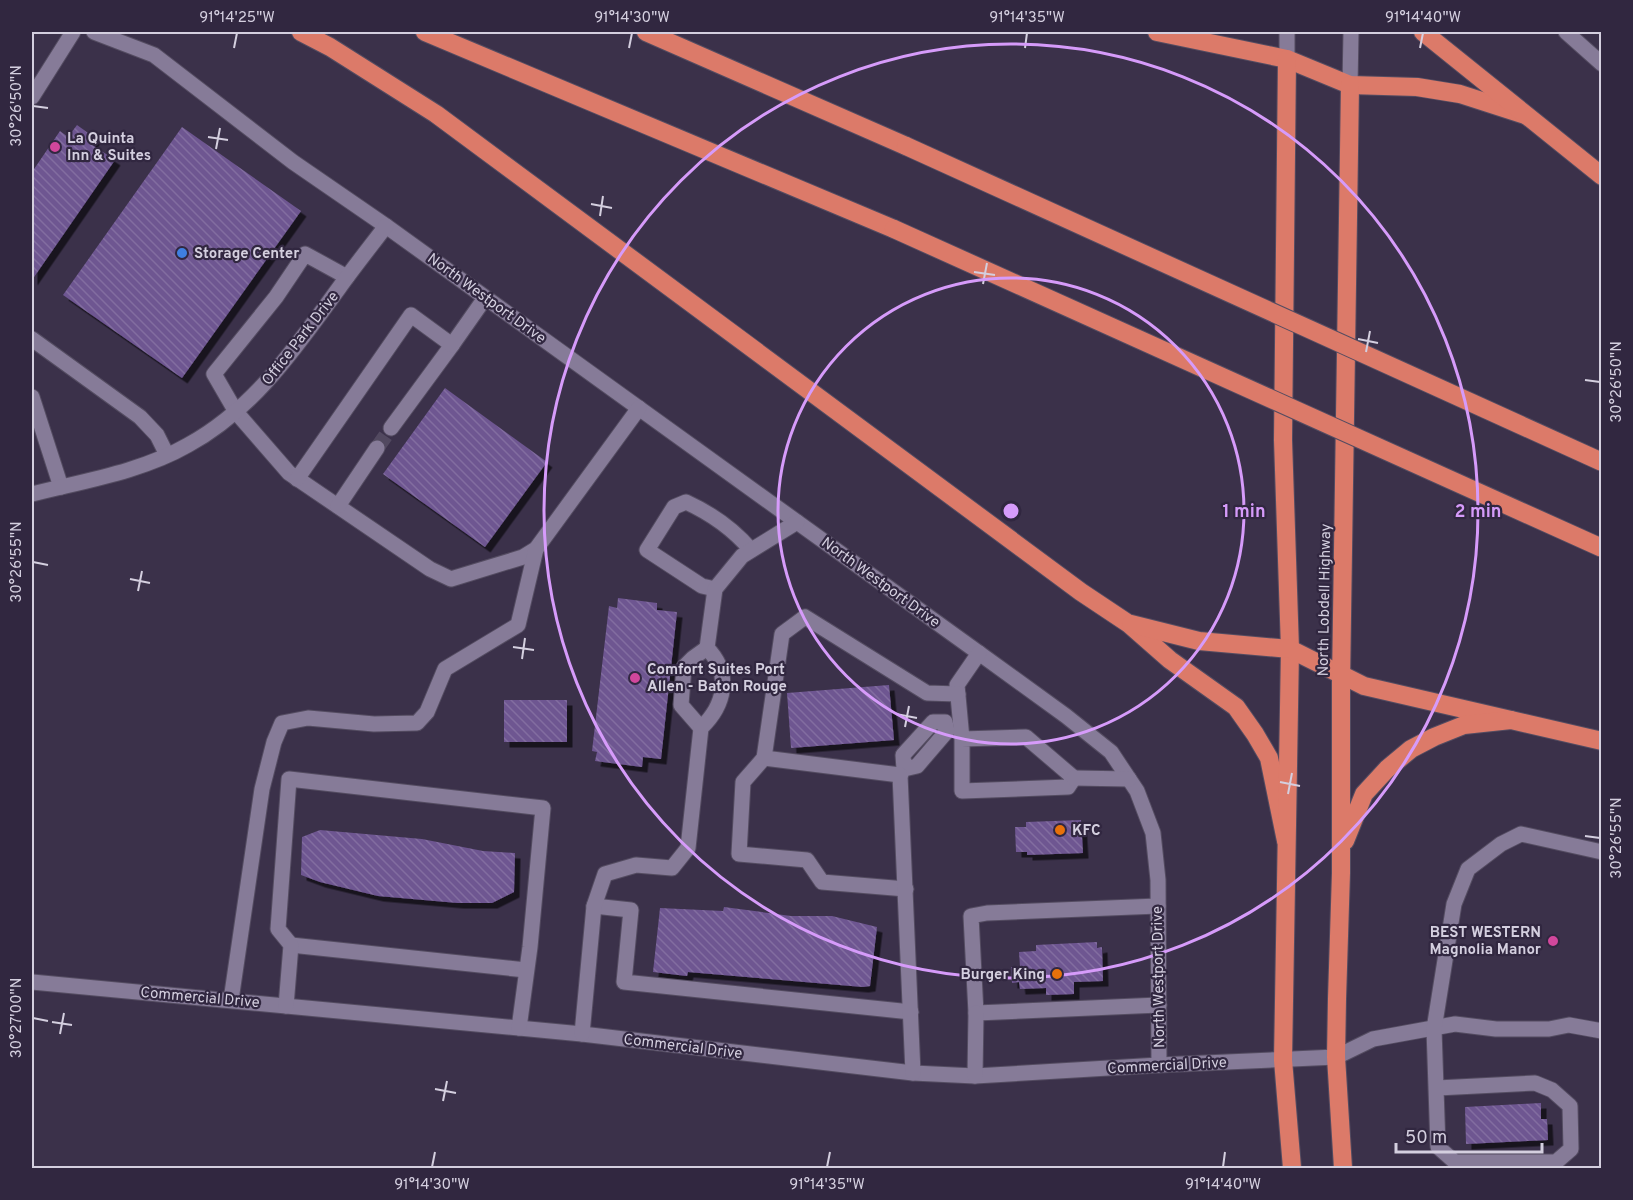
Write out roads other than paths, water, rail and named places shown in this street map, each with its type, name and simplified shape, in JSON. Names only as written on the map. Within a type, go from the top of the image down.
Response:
[{"type":"highway","points":[[301,32],[330,46],[436,114],[1081,592],[1129,624],[1170,660],[1236,707],[1269,758],[1286,841]]},
{"type":"highway","points":[[424,32],[894,229],[1602,548]]},
{"type":"highway","points":[[646,32],[906,146],[1602,462]]},
{"type":"highway","points":[[1157,32],[1287,59],[1350,85],[1417,87],[1460,94],[1525,115]]},
{"type":"highway","points":[[1423,32],[1602,176]]},
{"type":"highway","points":[[1287,59],[1283,440],[1290,649],[1282,1060],[1292,1168]]},
{"type":"highway","name":"North Lobdell Highway","points":[[1343,1168],[1336,1057],[1341,851],[1341,673],[1350,85]]},
{"type":"highway","points":[[1129,624],[1199,641],[1290,649],[1364,686],[1602,741]]},
{"type":"highway","points":[[1341,851],[1365,794],[1387,769],[1412,749],[1464,725],[1511,720]]},
{"type":"street","points":[[32,97],[73,32]]},
{"type":"street","name":"North Westport Drive","points":[[94,32],[154,55],[293,162],[386,226],[979,653],[1111,752],[1137,791],[1153,833],[1158,906],[1159,1065]]},
{"type":"street","points":[[1287,32],[1287,59]]},
{"type":"street","name":"North Lobdell Highway","points":[[1350,85],[1351,32]]},
{"type":"street","points":[[1566,32],[1602,64]]},
{"type":"street","name":"Office Park Drive","points":[[32,494],[140,466],[167,455],[211,431],[236,412],[269,380],[386,226]]},
{"type":"street","points":[[347,277],[305,254],[276,297],[214,374],[236,412],[289,473],[430,569],[451,579],[523,557],[536,549],[639,408]]},
{"type":"street","points":[[391,428],[485,297]]},
{"type":"street","points":[[297,479],[411,315],[452,345]]},
{"type":"street","points":[[32,339],[140,417],[157,435],[167,455]]},
{"type":"street","points":[[32,398],[36,421],[61,487]]},
{"type":"street","points":[[338,506],[377,448]]},
{"type":"street","points":[[715,589],[702,586],[647,550],[674,507],[687,502],[699,508],[741,537],[751,550]]},
{"type":"street","points":[[701,728],[681,705],[684,667],[707,648],[715,589],[742,556],[797,522]]},
{"type":"street","points":[[231,1000],[262,789],[274,742],[282,723],[308,718],[374,724],[417,723],[427,712],[445,669],[518,625],[536,549]]},
{"type":"street","points":[[906,889],[822,882],[807,861],[739,854],[743,782],[764,758],[782,634],[805,617],[927,693],[957,694]]},
{"type":"street","points":[[582,1034],[594,906],[605,874],[636,864],[672,868],[688,848],[701,728],[711,718],[721,701],[723,671],[707,648]]},
{"type":"street","points":[[979,653],[957,685],[962,739],[962,791],[1068,787],[1074,778]]},
{"type":"street","points":[[764,758],[902,772],[917,765],[947,731],[945,722],[959,711]]},
{"type":"street","points":[[962,739],[1026,737],[1074,778],[1129,779]]},
{"type":"street","points":[[902,772],[913,1073]]},
{"type":"street","points":[[286,1005],[291,945],[278,929],[289,779],[543,808],[530,947],[519,1028]]},
{"type":"street","points":[[1437,1088],[1535,1083],[1552,1090],[1570,1106],[1571,1149],[1556,1162],[1455,1162],[1438,1147],[1434,1029],[1454,904],[1468,869],[1501,844],[1521,834],[1602,852]]},
{"type":"street","points":[[594,906],[631,910],[624,982],[911,1012]]},
{"type":"street","points":[[975,1076],[976,1014],[971,916],[987,913],[1158,906]]},
{"type":"street","points":[[291,945],[526,970]]},
{"type":"street","name":"Commercial Drive","points":[[32,981],[582,1034],[913,1073],[975,1076],[1336,1057]]},
{"type":"street","points":[[976,1014],[1159,1005]]},
{"type":"street","points":[[1336,1057],[1372,1039],[1455,1024],[1496,1029],[1548,1029],[1569,1025],[1602,1031]]},
{"type":"tunnel","points":[[377,448],[391,428]]},
{"type":"place","name":"La Quinta Inn & Suites","points":[[55,147]]},
{"type":"place","name":"Storage Center","points":[[182,253]]},
{"type":"place","name":"Comfort Suites Port Allen - Baton Rouge","points":[[635,678]]},
{"type":"place","name":"KFC","points":[[1060,830]]},
{"type":"place","name":"BEST WESTERN Magnolia Manor","points":[[1553,941]]},
{"type":"place","name":"Burger King","points":[[1057,974]]}]
